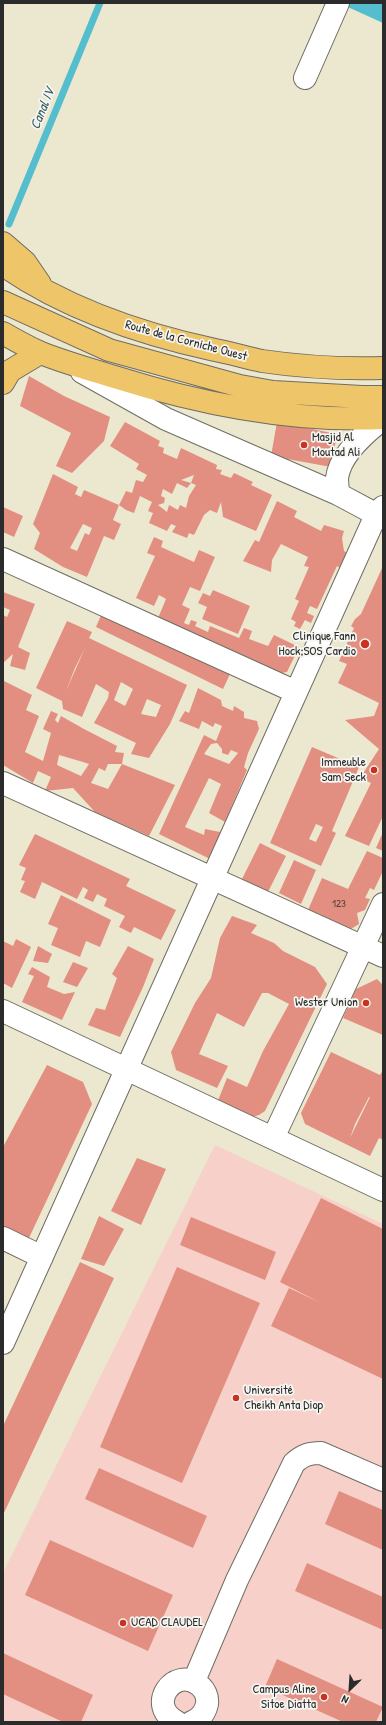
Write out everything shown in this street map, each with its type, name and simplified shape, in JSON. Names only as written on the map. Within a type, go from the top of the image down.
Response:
[{"type":"main road","points":[[3,243],[25,262],[44,290]]},
{"type":"main road","name":"Route de la Corniche Ouest","points":[[3,265],[44,290],[104,318],[152,334],[262,361],[318,367],[383,368]]},
{"type":"main road","points":[[3,302],[109,350],[240,386],[273,392],[383,397]]},
{"type":"main road","points":[[3,333],[40,352],[61,360],[146,387],[215,404],[293,416],[383,418]]},
{"type":"main road","points":[[3,383],[10,371],[40,352]]},
{"type":"street","points":[[305,78],[338,3]]},
{"type":"street","points":[[3,1343],[296,692],[381,513],[166,419],[61,360]]},
{"type":"street","points":[[338,494],[338,477],[344,461],[366,431],[383,418]]},
{"type":"street","points":[[3,559],[296,692]]},
{"type":"street","points":[[3,783],[383,956]]},
{"type":"street","points":[[273,1138],[383,904]]},
{"type":"street","points":[[3,1011],[383,1190]]},
{"type":"street","points":[[3,1238],[42,1257]]},
{"type":"street","points":[[194,1681],[237,1580],[294,1463],[302,1456],[310,1453],[321,1453],[383,1480]]},
{"type":"street","points":[[176,1722],[168,1716],[163,1706],[163,1696],[170,1685],[181,1679],[194,1681],[203,1688],[207,1699],[206,1711],[198,1720],[192,1722]]},
{"type":"shaded area","name":"Université Cheikh Anta Diop","points":[[215,1145],[383,1224],[383,1722],[3,1722],[3,1573]]},
{"type":"water","points":[[339,3],[383,3],[383,23]]},
{"type":"building","points":[[29,376],[64,396],[110,417],[104,441],[72,473],[56,466],[71,433],[20,406]]},
{"type":"building","points":[[125,422],[160,441],[158,446],[164,448],[163,453],[177,459],[181,448],[217,465],[216,469],[222,470],[220,474],[231,478],[234,473],[253,482],[251,485],[272,495],[256,531],[223,517],[221,502],[217,513],[210,510],[204,515],[194,535],[189,533],[187,538],[172,532],[176,526],[171,524],[167,531],[149,523],[153,513],[148,511],[152,502],[140,496],[134,513],[119,505],[126,491],[132,493],[136,480],[143,482],[147,475],[136,469],[139,464],[110,446]],"holes":[[[194,475],[191,483],[181,480]],[[177,483],[187,488],[191,483],[196,485],[189,496],[186,508],[180,505],[178,510],[169,505],[167,512],[158,505],[164,503],[165,498],[161,496],[163,489],[172,494]]]},
{"type":"building","name":"Masjid Al Moutad Ali","points":[[277,422],[337,434],[331,467],[271,456]]},
{"type":"building","points":[[53,474],[78,487],[75,494],[81,497],[84,490],[119,505],[113,520],[121,524],[114,540],[104,536],[87,577],[63,567],[34,549],[40,533],[33,524]],"holes":[[[83,524],[92,528],[89,535],[85,533],[77,551],[70,548]]]},
{"type":"building","points":[[277,501],[297,511],[294,517],[321,531],[324,525],[344,531],[342,538],[344,551],[349,554],[342,569],[337,566],[317,609],[310,606],[307,613],[314,616],[311,623],[305,620],[300,629],[294,626],[296,622],[291,619],[299,601],[295,599],[309,567],[304,566],[308,557],[281,544],[272,560],[271,572],[243,561],[255,540],[259,542]]},
{"type":"building","points":[[3,507],[23,516],[14,537],[3,532]]},
{"type":"building","points":[[154,537],[163,541],[161,547],[194,562],[199,550],[215,557],[200,591],[190,587],[182,605],[190,609],[184,623],[189,625],[191,620],[197,622],[195,626],[208,632],[210,626],[239,638],[244,628],[252,631],[249,639],[268,646],[274,635],[299,647],[287,672],[269,675],[156,623],[166,599],[159,595],[154,606],[136,598],[155,556],[147,553]]},
{"type":"building","points":[[383,566],[383,816],[369,846],[345,836],[371,783],[360,778],[379,749],[345,720],[374,716],[379,703],[338,683],[347,664],[339,661],[354,628],[351,626],[355,619],[361,614]]},
{"type":"building","points":[[213,590],[250,606],[238,634],[202,619],[207,607],[198,603],[203,593],[210,596]]},
{"type":"building","points":[[3,592],[35,604],[18,647],[30,653],[25,670],[10,666],[13,654],[3,663],[3,615],[7,617],[10,610],[3,607]]},
{"type":"building","points":[[102,613],[231,672],[223,689],[96,627]]},
{"type":"building","points":[[67,621],[92,632],[89,638],[187,685],[170,724],[149,758],[131,754],[136,743],[94,723],[108,698],[109,692],[96,684],[82,717],[63,709],[62,701],[36,688]],"holes":[[[85,648],[66,691],[75,668]],[[121,682],[133,689],[125,706],[114,700]],[[147,699],[161,705],[156,717],[141,714]]]},
{"type":"building","points":[[4,681],[32,695],[26,710],[39,716],[25,752],[43,761],[51,733],[43,729],[51,711],[58,714],[55,720],[58,723],[61,716],[117,746],[115,752],[124,753],[122,764],[175,785],[149,836],[95,812],[73,788],[45,791],[51,777],[38,771],[33,783],[3,765]],"holes":[[[59,755],[89,764],[81,776],[57,765]],[[108,764],[122,764],[108,789],[91,783],[99,768],[105,771]]]},
{"type":"building","points":[[198,688],[221,700],[222,706],[233,711],[234,706],[244,712],[244,718],[257,721],[259,729],[248,753],[244,767],[247,770],[225,822],[232,828],[210,859],[159,834],[204,735],[216,741],[222,726],[215,723],[213,727],[202,721],[199,729],[179,721],[185,711],[189,713]],"holes":[[[217,743],[222,749],[222,753],[228,755],[231,750],[238,753],[229,764],[204,754],[211,744]],[[209,778],[221,784],[209,813],[225,822],[220,832],[205,829],[204,835],[185,827]]]},
{"type":"building","points":[[312,747],[359,767],[332,831],[336,833],[321,866],[270,843]],"holes":[[[316,824],[323,827],[316,842],[309,839]]]},
{"type":"building","points":[[383,832],[383,851],[376,848]]},
{"type":"building","points":[[35,834],[130,879],[126,886],[176,910],[161,940],[134,927],[131,933],[119,927],[125,916],[104,906],[107,899],[97,894],[93,902],[84,898],[88,890],[83,887],[77,899],[42,882],[35,899],[20,892],[25,881],[21,880],[26,868],[19,865]]},
{"type":"building","points":[[260,843],[286,856],[268,892],[242,879]]},
{"type":"building","points":[[367,851],[383,858],[383,871],[374,890],[370,888],[365,898],[370,899],[365,910],[357,913],[359,924],[351,929],[308,910],[322,878],[348,889]]},
{"type":"building","points":[[294,860],[316,870],[301,904],[279,893]]},
{"type":"building","points":[[61,895],[111,920],[100,947],[86,941],[80,957],[51,945],[58,928],[48,924]]},
{"type":"building","points":[[232,916],[257,925],[251,933],[274,943],[283,951],[315,967],[327,984],[265,1111],[259,1115],[249,1118],[217,1103],[227,1078],[247,1087],[263,1051],[289,1004],[268,993],[262,993],[244,1027],[217,1013],[199,1054],[228,1066],[217,1088],[176,1070],[171,1052],[195,1003],[211,978],[220,938]]},
{"type":"building","points":[[16,939],[31,947],[12,988],[3,983],[3,941],[13,946]]},
{"type":"building","points":[[38,946],[52,954],[48,963],[33,961]]},
{"type":"building","points":[[128,946],[154,959],[120,1037],[88,1025],[96,1008],[105,1010],[117,978],[112,974]]},
{"type":"building","points":[[73,962],[88,968],[77,987],[63,982]]},
{"type":"building","points":[[32,967],[50,977],[47,987],[64,994],[75,992],[62,1020],[22,1002],[34,976],[28,974]]},
{"type":"building","name":"Wester Union","points":[[377,979],[383,985],[383,1035],[343,1018],[356,989]]},
{"type":"building","points":[[331,1052],[380,1075],[383,1070],[383,1140],[379,1138],[370,1156],[305,1124],[301,1113]],"holes":[[[370,1097],[350,1138],[355,1124]]]},
{"type":"building","points":[[47,1065],[83,1082],[92,1104],[28,1240],[3,1228],[3,1147]]},
{"type":"building","points":[[137,1158],[166,1169],[141,1225],[111,1211]]},
{"type":"building","points":[[321,1198],[383,1229],[383,1379],[271,1326],[289,1288],[321,1303],[280,1282]]},
{"type":"building","points":[[99,1216],[124,1229],[104,1266],[81,1259]]},
{"type":"building","points":[[191,1217],[276,1252],[265,1280],[180,1245]]},
{"type":"building","points":[[80,1262],[114,1278],[3,1515],[3,1426]]},
{"type":"building","points":[[177,1267],[260,1303],[182,1483],[100,1447]]},
{"type":"building","points":[[99,1468],[207,1516],[193,1548],[85,1499]]},
{"type":"building","points":[[339,1491],[383,1510],[383,1550],[325,1524]]},
{"type":"building","name":"UCAD CLAUDEL","points":[[50,1540],[173,1595],[148,1651],[25,1595]]},
{"type":"building","points":[[307,1563],[383,1597],[383,1630],[295,1591]]},
{"type":"building","points":[[3,1653],[93,1695],[81,1722],[63,1722],[3,1694]]},
{"type":"building","name":"Campus Aline Sitoe Diatta","points":[[277,1659],[383,1707],[376,1722],[343,1722],[265,1687]]},
{"type":"waterway","name":"Canal IV","points":[[9,224],[100,3]]},
{"type":"place","name":"Masjid Al Moutad Ali","points":[[304,445]]},
{"type":"place","name":"Clinique Fann Hock;SOS Cardio","points":[[365,644]]},
{"type":"place","name":"Immeuble Sam Seck","points":[[374,770]]},
{"type":"place","name":"Wester Union","points":[[366,1003]]},
{"type":"place","name":"Université Cheikh Anta Diop","points":[[236,1398]]},
{"type":"place","name":"UCAD CLAUDEL","points":[[123,1623]]},
{"type":"place","name":"Campus Aline Sitoe Diatta","points":[[324,1697]]}]
